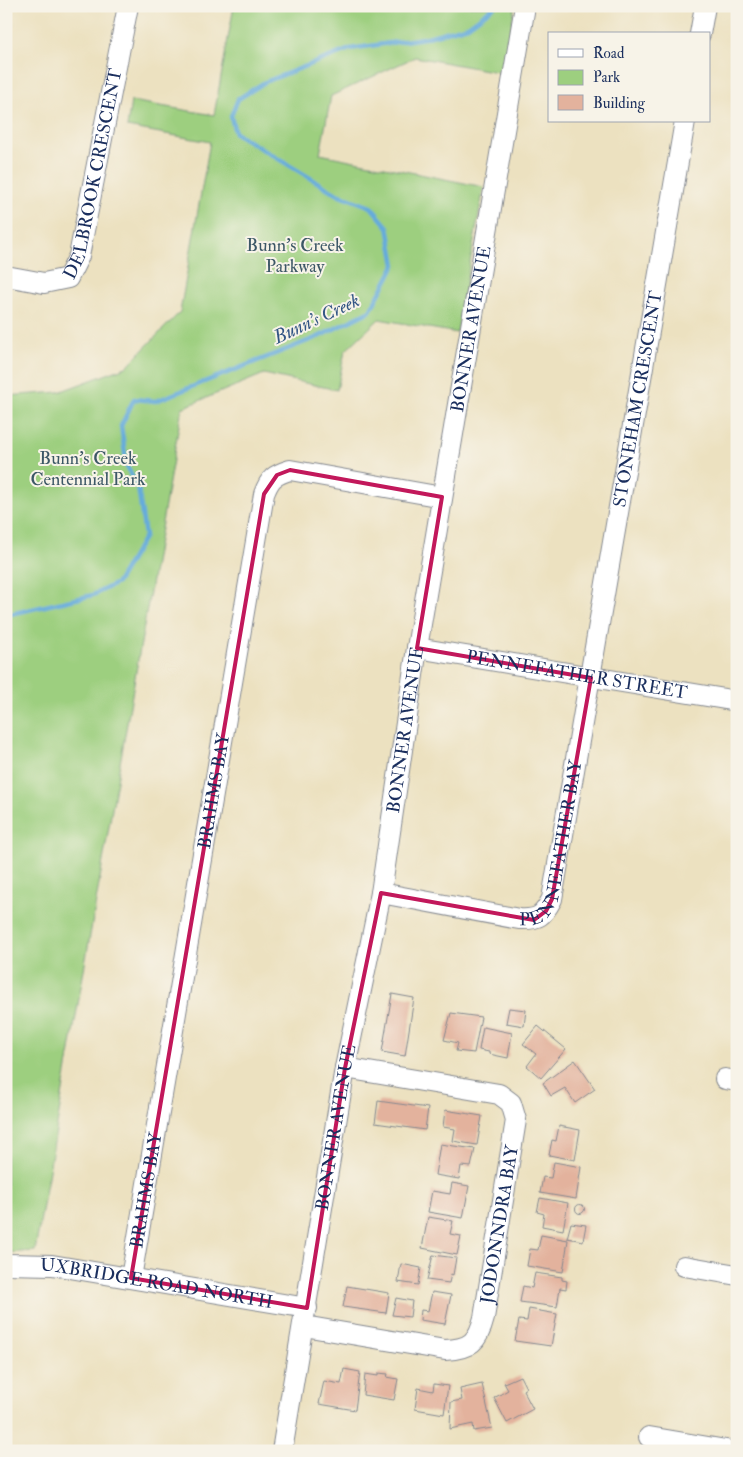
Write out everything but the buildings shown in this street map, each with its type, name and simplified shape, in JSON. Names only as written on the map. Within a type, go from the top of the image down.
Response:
[{"type":"street","name":"DELBROOK CRESCENT","points":[[6,276],[44,283],[68,278],[79,256],[128,6]]},
{"type":"street","name":"BONNER AVENUE","points":[[282,1451],[346,1068],[381,893],[417,648],[525,6]]},
{"type":"street","points":[[700,32],[705,6]]},
{"type":"street","name":"STONEHAM CRESCENT","points":[[591,678],[686,122]]},
{"type":"street","name":"BRAHMS BAY","points":[[131,1278],[264,494],[269,482],[276,474],[290,470],[442,497]]},
{"type":"street","name":"PENNEFATHER STREET","points":[[417,648],[737,701]]},
{"type":"street","name":"PENNEFATHER BAY","points":[[381,893],[519,919],[534,920],[546,911],[552,898],[591,678]]},
{"type":"street","name":"JODONNDRA BAY","points":[[305,1317],[445,1350],[460,1350],[472,1344],[481,1332],[484,1318],[515,1129],[516,1120],[511,1102],[499,1094],[346,1068]]},
{"type":"street","name":"UXBRIDGE ROAD NORTH","points":[[6,1264],[52,1264],[131,1278],[305,1317]]},
{"type":"street","points":[[684,1266],[737,1275]]},
{"type":"street","points":[[649,1437],[732,1451]]},
{"type":"highlighted area","points":[[290,470],[442,497],[417,648],[591,678],[552,899],[546,911],[534,920],[381,893],[345,1068],[307,1308],[131,1278],[264,494],[277,475]]},
{"type":"green space","points":[[234,6],[515,6],[503,73],[415,57],[331,96],[320,154],[484,187],[457,333],[379,319],[345,351],[337,390],[264,374],[182,408],[35,1251],[6,1253],[6,396],[59,392],[126,367],[180,312],[210,142],[127,127],[131,101],[214,115]]},
{"type":"waterway","name":"Bunn's Creek","points":[[6,615],[93,595],[117,583],[145,536],[138,487],[127,467],[121,426],[134,399],[156,401],[318,337],[370,311],[395,265],[388,227],[371,207],[337,194],[235,133],[231,116],[238,99],[265,82],[350,49],[424,38],[468,26],[495,6]]},
{"type":"park label","name":"Bunn's Creek Parkway","points":[[295,255]]},
{"type":"park label","name":"Bunn's Creek Centennial Park","points":[[88,468]]}]
